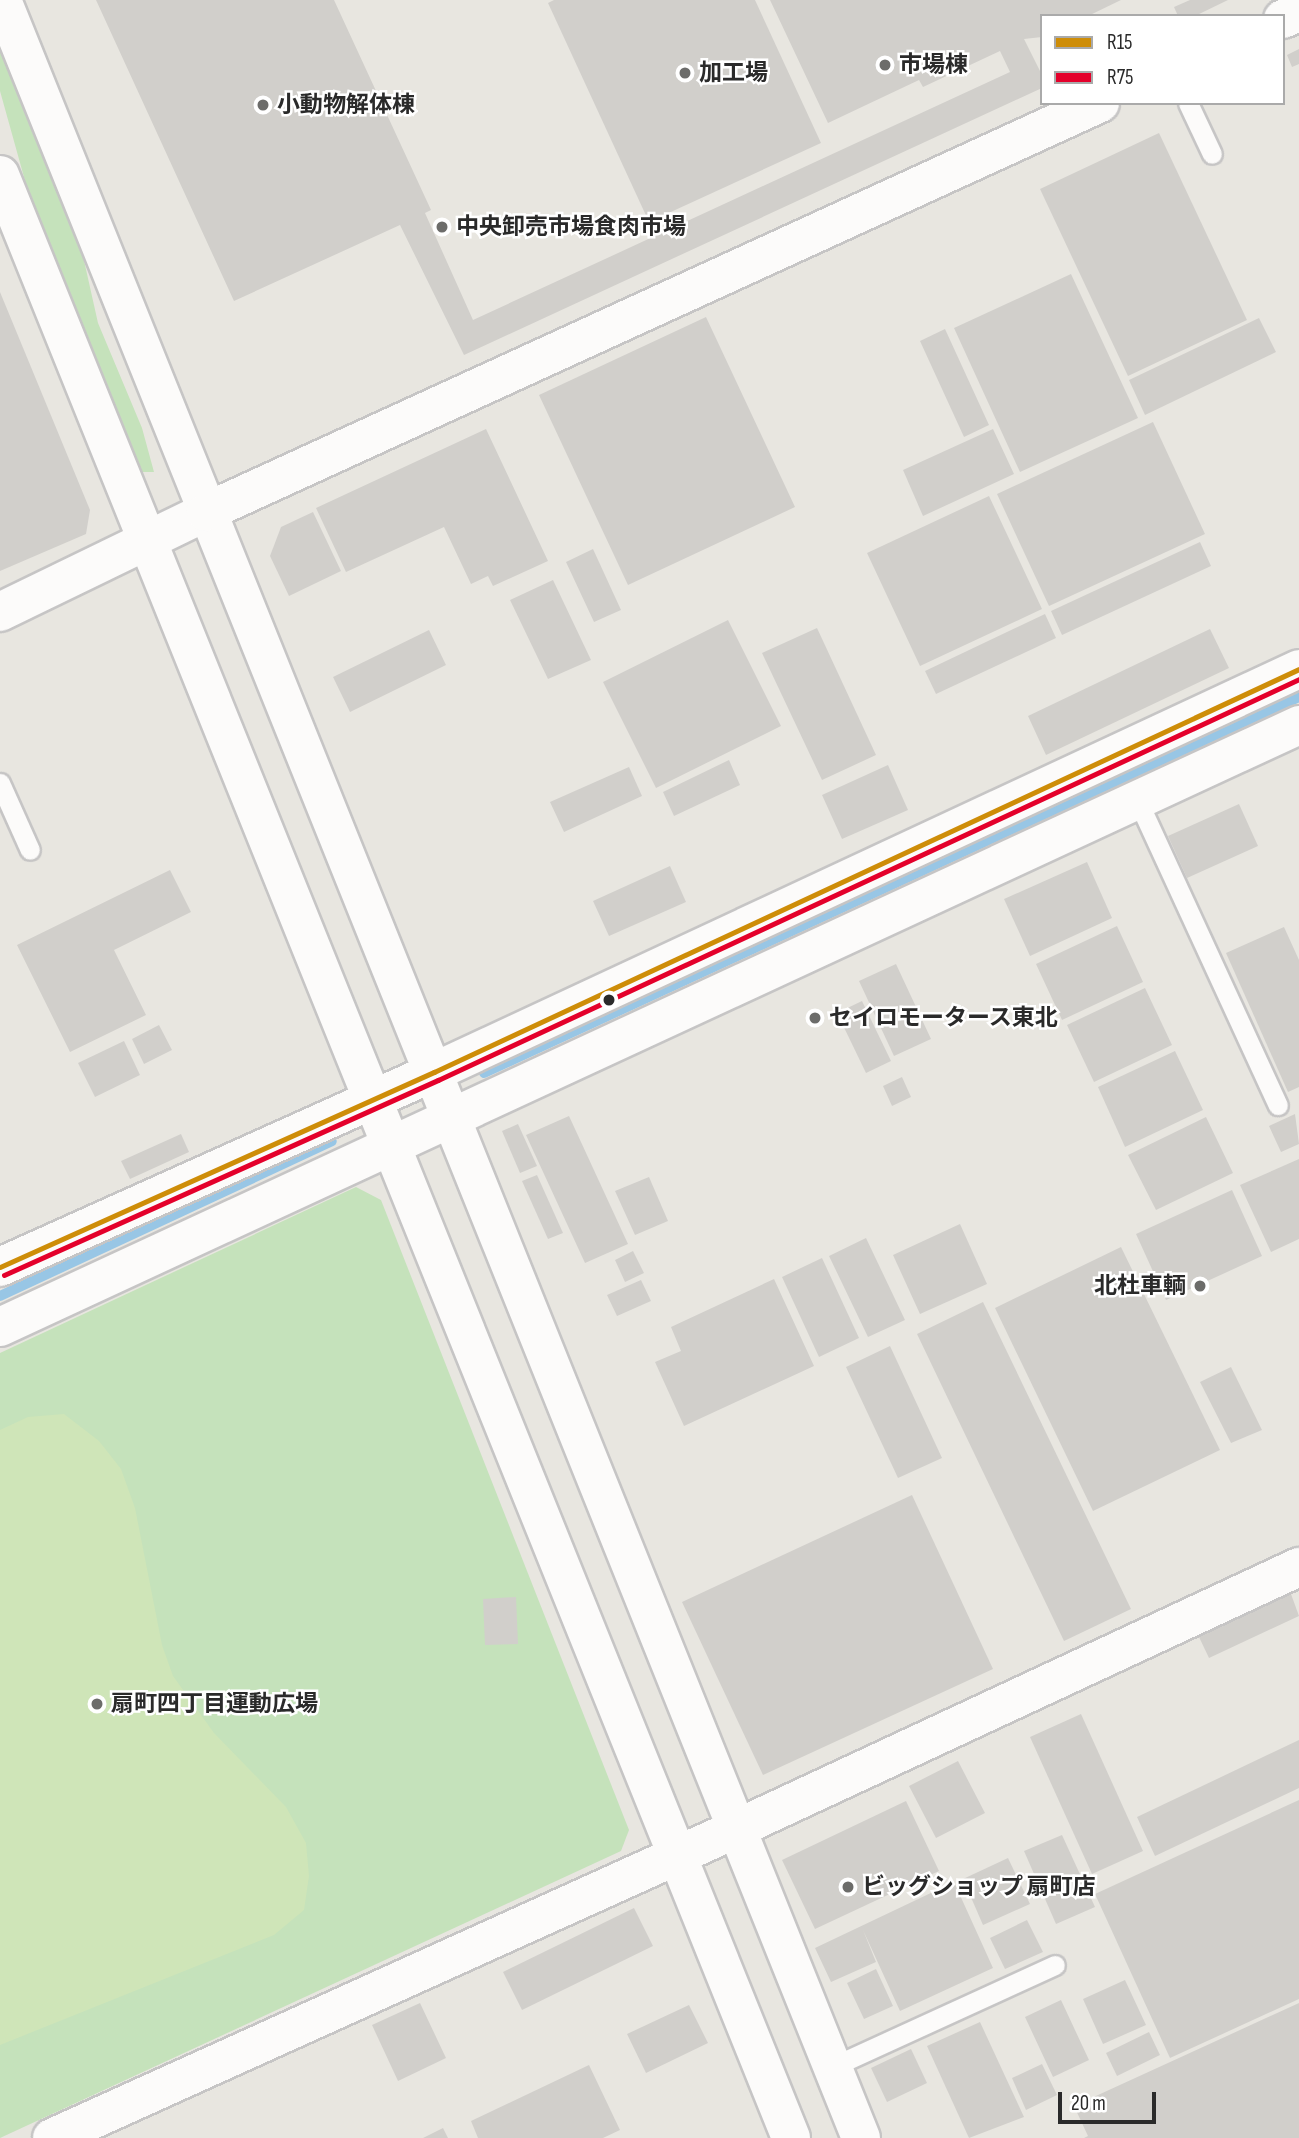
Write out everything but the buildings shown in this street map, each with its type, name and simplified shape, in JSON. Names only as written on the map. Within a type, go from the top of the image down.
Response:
[{"type":"street","points":[[2,0],[738,1828],[860,2138]]},
{"type":"street","points":[[0,612],[206,512],[1096,105]]},
{"type":"street","points":[[0,175],[679,1852],[791,2138]]},
{"type":"street","points":[[0,1267],[433,1072],[1299,669]]},
{"type":"street","points":[[0,1327],[1299,725]]},
{"type":"street","points":[[52,2138],[679,1852],[738,1828],[1299,1567]]},
{"type":"lane","points":[[1189,105],[1212,154]]},
{"type":"lane","points":[[0,783],[30,850]]},
{"type":"lane","points":[[1137,799],[1278,1105]]},
{"type":"lane","points":[[832,2067],[1055,1965]]},
{"type":"green space","points":[[0,39],[83,256],[98,323],[142,428],[154,472],[138,472],[34,213],[0,91]]},
{"type":"green space","points":[[356,1187],[381,1200],[629,1830],[621,1851],[0,2138],[0,1353]]},
{"type":"green space","name":"扇町四丁目運動広場","points":[[64,1414],[99,1441],[121,1469],[135,1508],[162,1645],[173,1676],[214,1733],[286,1807],[306,1843],[309,1876],[304,1910],[274,1935],[0,2045],[0,1430],[28,1417]]},
{"type":"waterway","points":[[484,1073],[1299,697]]},
{"type":"waterway","points":[[0,1296],[332,1141]]},
{"type":"transit line","name":"R15","points":[[0,1267],[434,1072],[1299,669]]},
{"type":"transit line","name":"R75","points":[[4,1275],[438,1080],[1299,679]]},
{"type":"place","name":"市場棟","points":[[885,65]]},
{"type":"place","name":"加工場","points":[[685,73]]},
{"type":"place","name":"小動物解体棟","points":[[263,105]]},
{"type":"place","name":"中央卸売市場食肉市場","points":[[442,227]]},
{"type":"place","name":"セイロモータース東北","points":[[815,1018]]},
{"type":"place","name":"北杜車輌","points":[[1200,1286]]},
{"type":"place","name":"扇町四丁目運動広場","points":[[97,1704]]},
{"type":"place","name":"ビッグショップ 扇町店","points":[[848,1887]]}]
